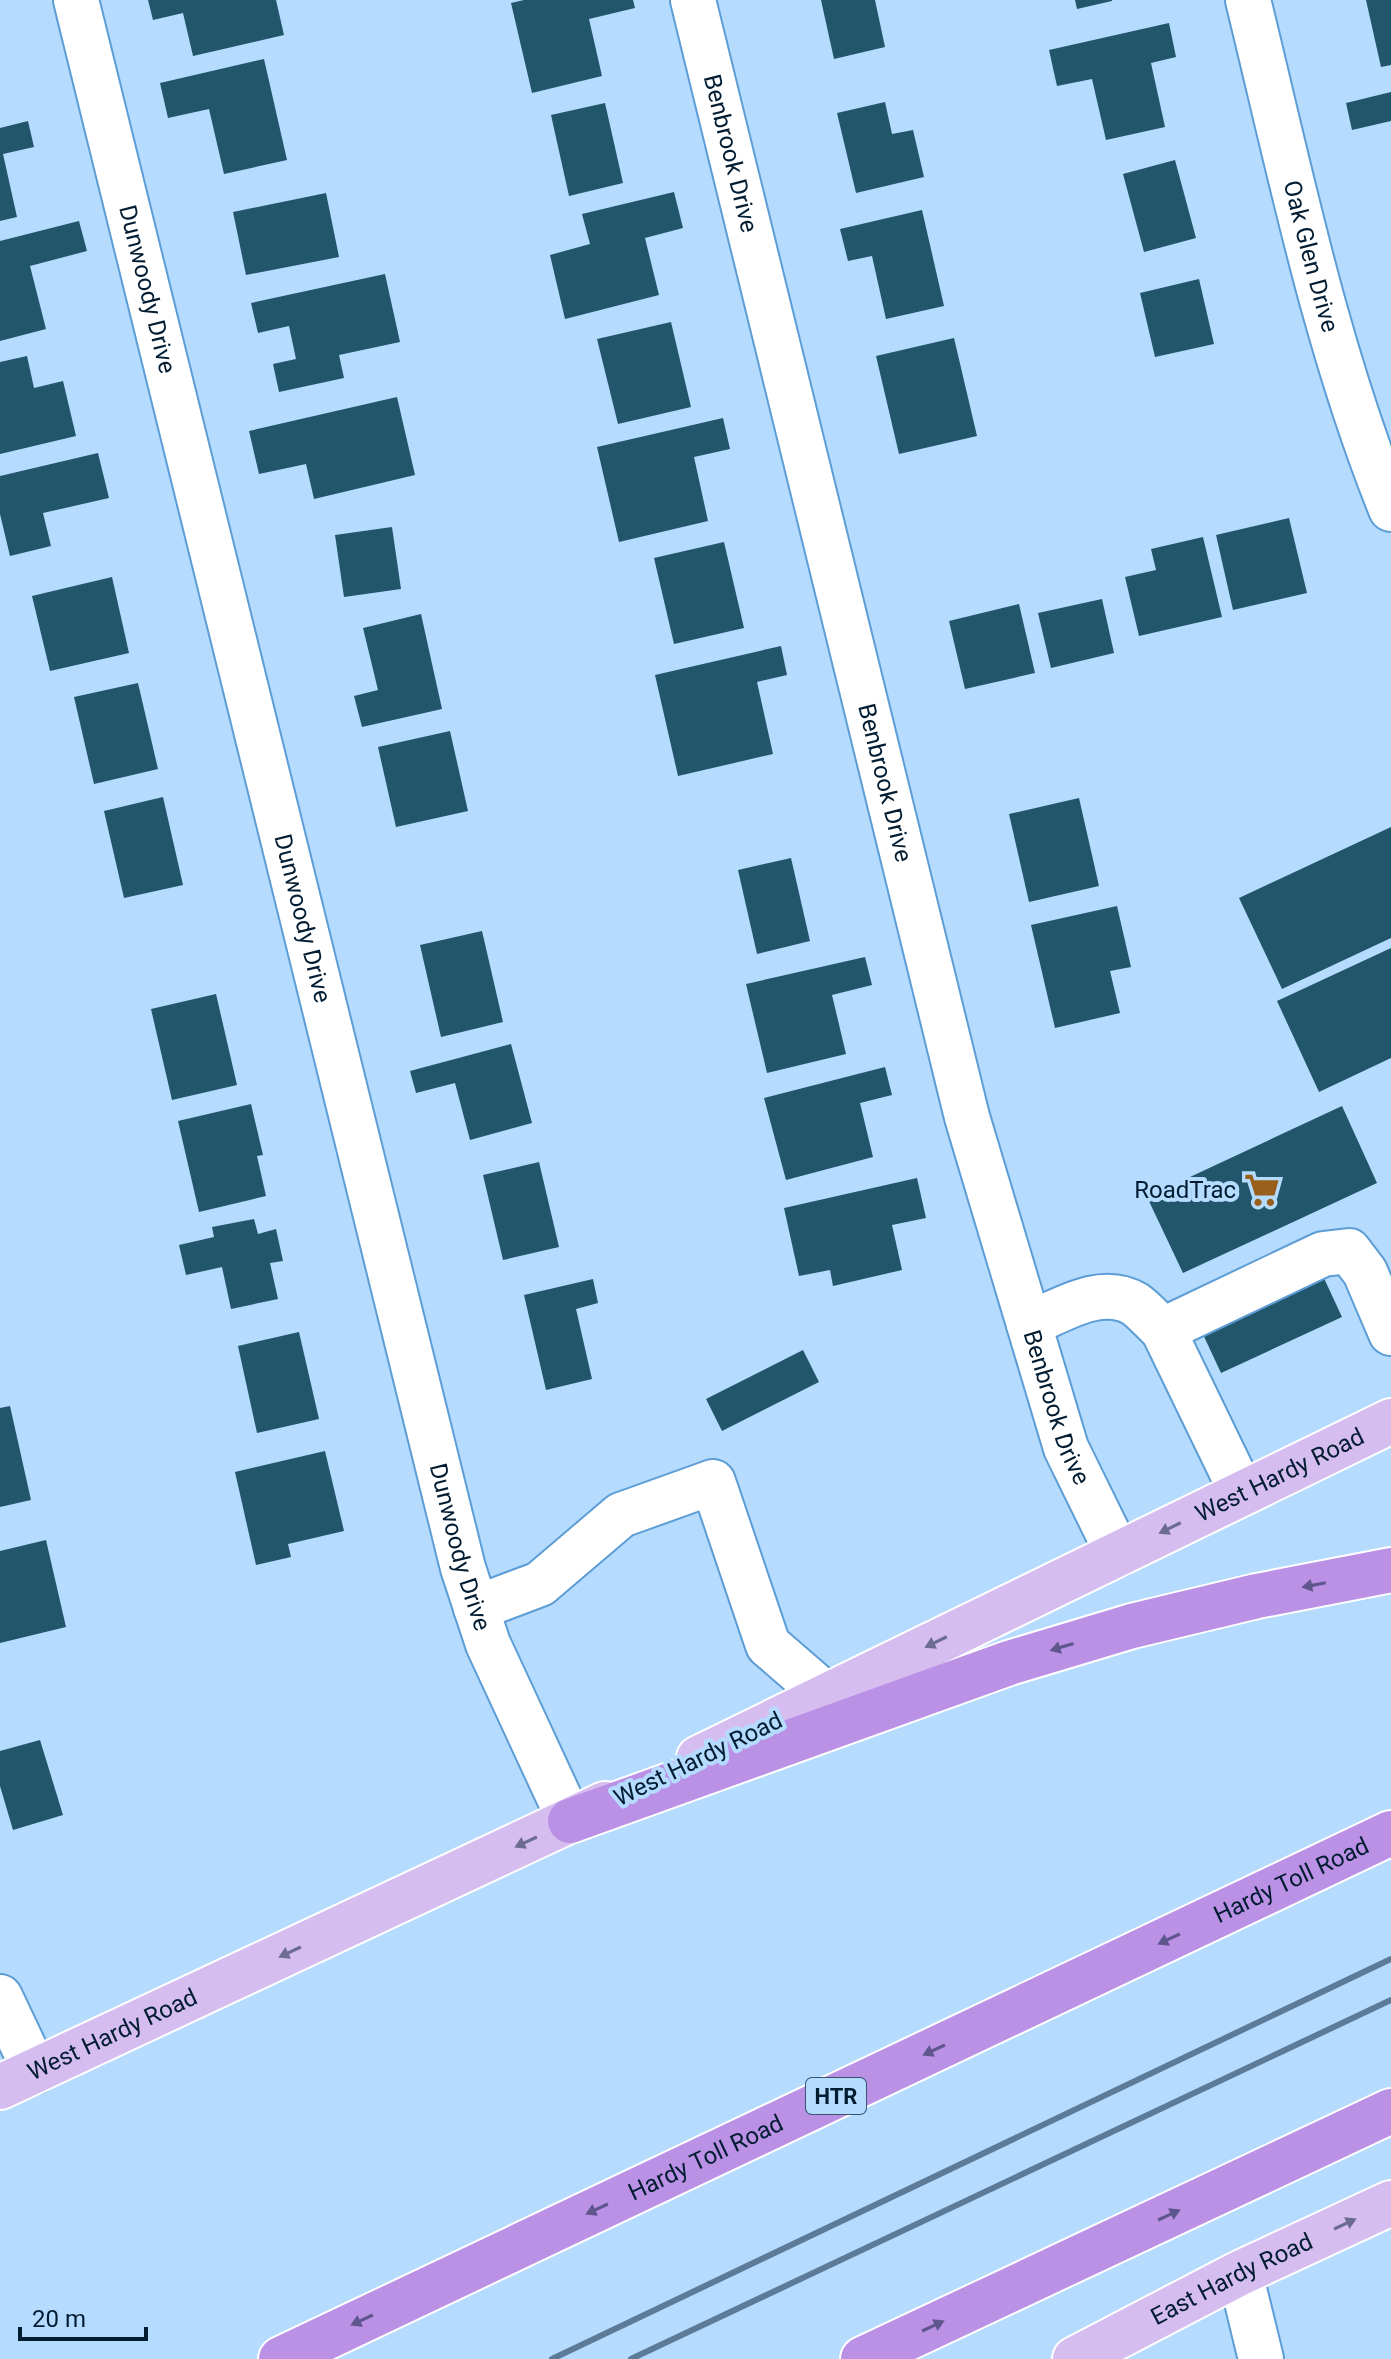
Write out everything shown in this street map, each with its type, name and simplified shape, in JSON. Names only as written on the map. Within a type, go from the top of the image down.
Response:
[{"type":"highway","points":[[570,1821],[1009,1663],[1132,1626],[1257,1596],[1391,1570]]},
{"type":"highway","name":"Hardy Toll Road","points":[[281,2359],[1391,1833]]},
{"type":"highway","points":[[863,2359],[1391,2111]]},
{"type":"main road","name":"West Hardy Road","points":[[17,2079],[570,1821],[1391,1421]]},
{"type":"main road","name":"East Hardy Road","points":[[1075,2359],[1240,2273],[1391,2203]]},
{"type":"street","name":"Dunwoody Drive","points":[[76,0],[459,1553],[488,1644],[570,1821]]},
{"type":"street","name":"Benbrook Drive","points":[[693,0],[967,1117],[1066,1448],[1118,1554]]},
{"type":"street","name":"Oak Glen Drive","points":[[1248,0],[1322,301],[1364,442],[1391,509]]},
{"type":"street","points":[[1163,1330],[1323,1254],[1349,1251],[1365,1272],[1391,1333]]},
{"type":"street","points":[[1029,1324],[1100,1295],[1117,1296],[1137,1305],[1163,1330],[1242,1493]]},
{"type":"street","points":[[476,1608],[540,1584],[621,1515],[713,1482],[768,1645],[827,1696]]},
{"type":"street","points":[[0,1997],[17,2079]]},
{"type":"street","points":[[1240,2273],[1261,2359]]},
{"type":"building","points":[[148,0],[276,0],[284,35],[193,56],[183,13],[153,20]]},
{"type":"building","points":[[524,0],[633,0],[635,8],[589,19],[602,76],[532,93],[511,3]]},
{"type":"building","points":[[821,0],[875,0],[885,47],[834,59]]},
{"type":"building","points":[[1075,0],[1112,0],[1112,1],[1077,9]]},
{"type":"building","points":[[1366,0],[1391,0],[1391,65],[1381,67]]},
{"type":"building","points":[[1169,23],[1176,57],[1151,63],[1165,127],[1106,140],[1092,79],[1057,86],[1049,50]]},
{"type":"building","points":[[264,59],[287,160],[224,174],[209,109],[168,118],[160,83]]},
{"type":"building","points":[[1391,92],[1391,121],[1352,130],[1346,103]]},
{"type":"building","points":[[885,102],[892,134],[913,130],[924,177],[856,193],[837,113]]},
{"type":"building","points":[[605,103],[623,183],[569,196],[551,115]]},
{"type":"building","points":[[28,121],[34,147],[3,154],[17,217],[0,221],[0,128]]},
{"type":"building","points":[[1175,160],[1196,238],[1144,252],[1123,174]]},
{"type":"building","points":[[674,192],[683,228],[645,238],[659,295],[565,319],[550,255],[590,244],[582,214]]},
{"type":"building","points":[[326,193],[339,257],[246,275],[233,212]]},
{"type":"building","points":[[922,210],[944,306],[886,319],[872,256],[848,261],[840,229]]},
{"type":"building","points":[[79,221],[87,251],[30,266],[46,329],[0,341],[0,241]]},
{"type":"building","points":[[385,274],[400,342],[339,355],[344,378],[279,392],[273,364],[296,359],[289,326],[258,333],[251,303]]},
{"type":"building","points":[[1199,279],[1214,344],[1155,357],[1140,293]]},
{"type":"building","points":[[671,322],[691,407],[618,424],[597,339]]},
{"type":"building","points":[[954,338],[977,436],[899,454],[876,356]]},
{"type":"building","points":[[27,356],[34,388],[63,381],[76,436],[0,454],[0,362]]},
{"type":"building","points":[[397,397],[415,475],[314,499],[306,464],[259,474],[249,431]]},
{"type":"building","points":[[723,418],[730,449],[694,457],[708,521],[619,542],[597,447]]},
{"type":"building","points":[[98,453],[109,498],[43,513],[51,546],[10,556],[0,514],[0,476]]},
{"type":"building","points":[[1289,518],[1307,593],[1233,610],[1216,535]]},
{"type":"building","points":[[392,527],[401,589],[344,597],[335,535]]},
{"type":"building","points":[[1203,537],[1222,617],[1139,636],[1125,577],[1156,570],[1151,549]]},
{"type":"building","points":[[724,542],[744,628],[674,644],[654,558]]},
{"type":"building","points":[[112,577],[129,653],[50,671],[32,596]]},
{"type":"building","points":[[1102,599],[1114,653],[1051,668],[1038,613]]},
{"type":"building","points":[[1019,604],[1035,673],[965,689],[949,621]]},
{"type":"building","points":[[421,614],[442,709],[362,727],[354,696],[378,690],[363,628]]},
{"type":"building","points":[[781,646],[787,675],[757,682],[773,754],[678,776],[655,675]]},
{"type":"building","points":[[138,683],[158,769],[94,784],[74,697]]},
{"type":"building","points":[[450,731],[468,811],[396,827],[378,747]]},
{"type":"building","points":[[163,797],[183,885],[124,898],[104,811]]},
{"type":"building","points":[[1079,798],[1099,886],[1029,902],[1009,814]]},
{"type":"building","points":[[1391,827],[1391,938],[1282,989],[1239,898]]},
{"type":"building","points":[[791,858],[810,941],[757,954],[738,870]]},
{"type":"building","points":[[1117,906],[1131,967],[1110,971],[1120,1013],[1055,1028],[1031,925]]},
{"type":"building","points":[[482,931],[503,1022],[441,1037],[420,945]]},
{"type":"building","points":[[1391,948],[1391,1058],[1319,1092],[1277,1001]]},
{"type":"building","points":[[865,957],[872,985],[832,995],[846,1054],[767,1073],[746,984]]},
{"type":"building","points":[[216,994],[237,1085],[172,1100],[151,1009]]},
{"type":"building","points":[[511,1044],[532,1123],[470,1140],[455,1083],[416,1093],[410,1071]]},
{"type":"building","points":[[885,1067],[892,1095],[860,1103],[873,1157],[786,1180],[764,1098]]},
{"type":"building","points":[[251,1104],[263,1155],[257,1156],[266,1196],[199,1212],[178,1121]]},
{"type":"building","name":"RoadTrac","points":[[1342,1106],[1377,1183],[1183,1273],[1147,1197]]},
{"type":"building","points":[[539,1162],[559,1247],[503,1260],[483,1175]]},
{"type":"building","points":[[917,1178],[926,1218],[892,1225],[902,1270],[833,1286],[830,1270],[799,1276],[784,1208]]},
{"type":"building","points":[[254,1219],[258,1234],[276,1229],[283,1261],[270,1263],[278,1299],[231,1309],[222,1267],[186,1275],[179,1245],[214,1237],[212,1227]]},
{"type":"building","points":[[1322,1274],[1342,1317],[1221,1373],[1201,1330]]},
{"type":"building","points":[[593,1279],[598,1303],[576,1309],[592,1379],[546,1390],[524,1295]]},
{"type":"building","points":[[299,1332],[319,1419],[257,1433],[238,1346]]},
{"type":"building","points":[[803,1350],[819,1382],[722,1431],[706,1399]]},
{"type":"building","points":[[10,1406],[31,1500],[0,1507],[0,1408]]},
{"type":"building","points":[[325,1451],[344,1531],[288,1544],[291,1557],[256,1565],[235,1472]]},
{"type":"building","points":[[46,1540],[66,1627],[0,1643],[0,1551]]},
{"type":"building","points":[[40,1740],[63,1815],[13,1830],[0,1786],[0,1751]]},
{"type":"railway","points":[[552,2359],[1391,1959]]},
{"type":"railway","points":[[631,2359],[1391,2000]]},
{"type":"place","name":"RoadTrac","points":[[1262,1190]]}]
